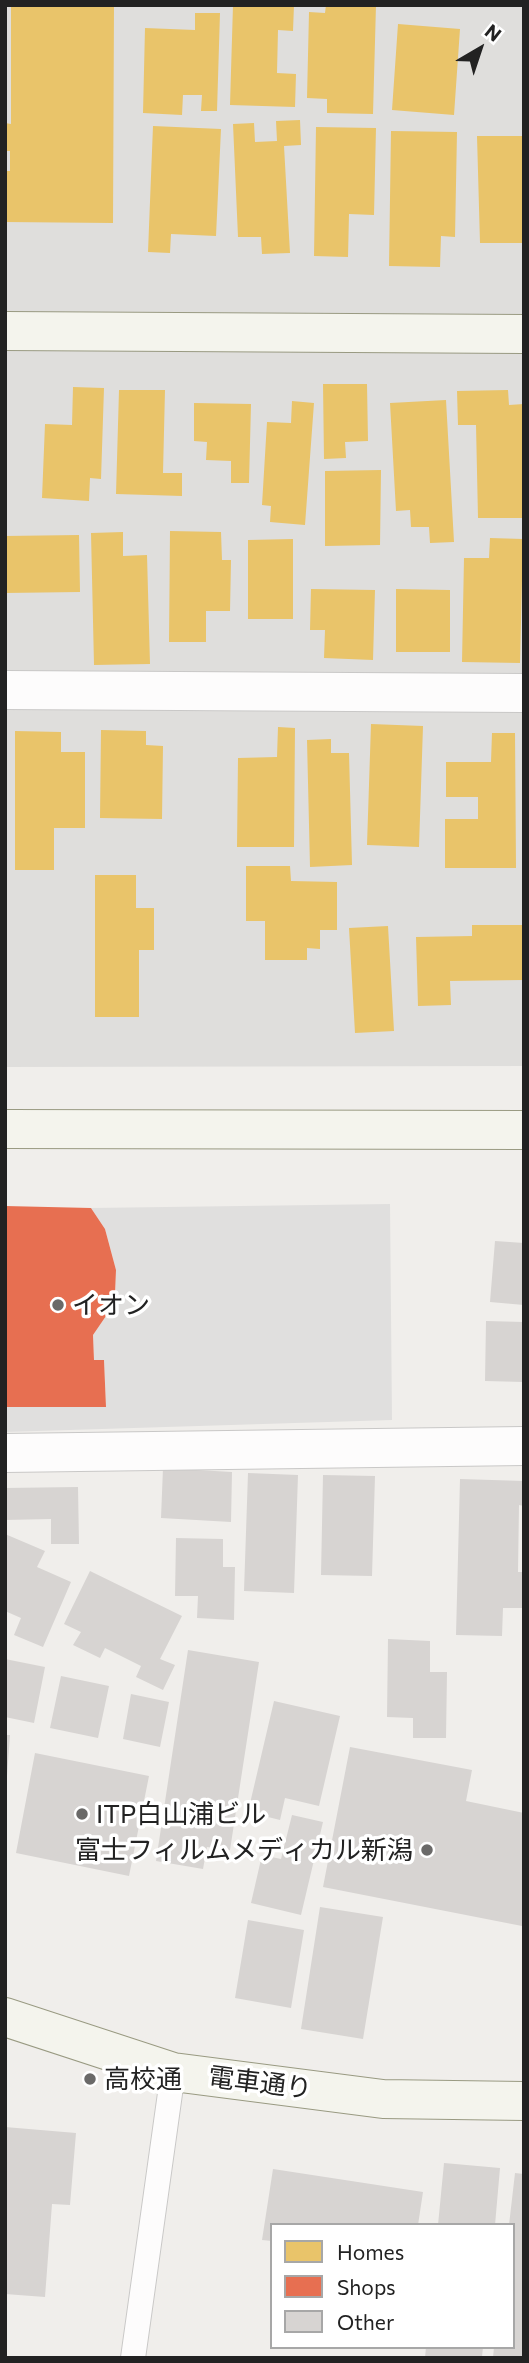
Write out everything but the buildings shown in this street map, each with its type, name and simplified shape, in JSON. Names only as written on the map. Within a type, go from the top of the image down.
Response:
[{"type":"street","points":[[5,331],[524,334]]},
{"type":"street","points":[[5,690],[524,693]]},
{"type":"street","points":[[5,1129],[524,1130]]},
{"type":"street","points":[[5,1453],[524,1446]]},
{"type":"street","name":"電車通り","points":[[5,2017],[173,2072],[383,2099],[524,2101]]},
{"type":"lane","points":[[133,2358],[173,2072]]},
{"type":"shaded area","points":[[5,5],[524,5],[524,1066],[5,1067]]},
{"type":"shaded area","points":[[390,1204],[392,1420],[5,1432],[5,1407],[106,1406],[104,1360],[94,1360],[93,1335],[106,1316],[115,1294],[116,1270],[105,1229],[91,1208]]},
{"type":"place","name":"イオン","points":[[58,1305]]},
{"type":"place","name":"ITP白山浦ビル","points":[[82,1814]]},
{"type":"place","name":"富士フィルムメディカル新潟","points":[[427,1850]]},
{"type":"place","name":"高校通","points":[[90,2079]]}]
